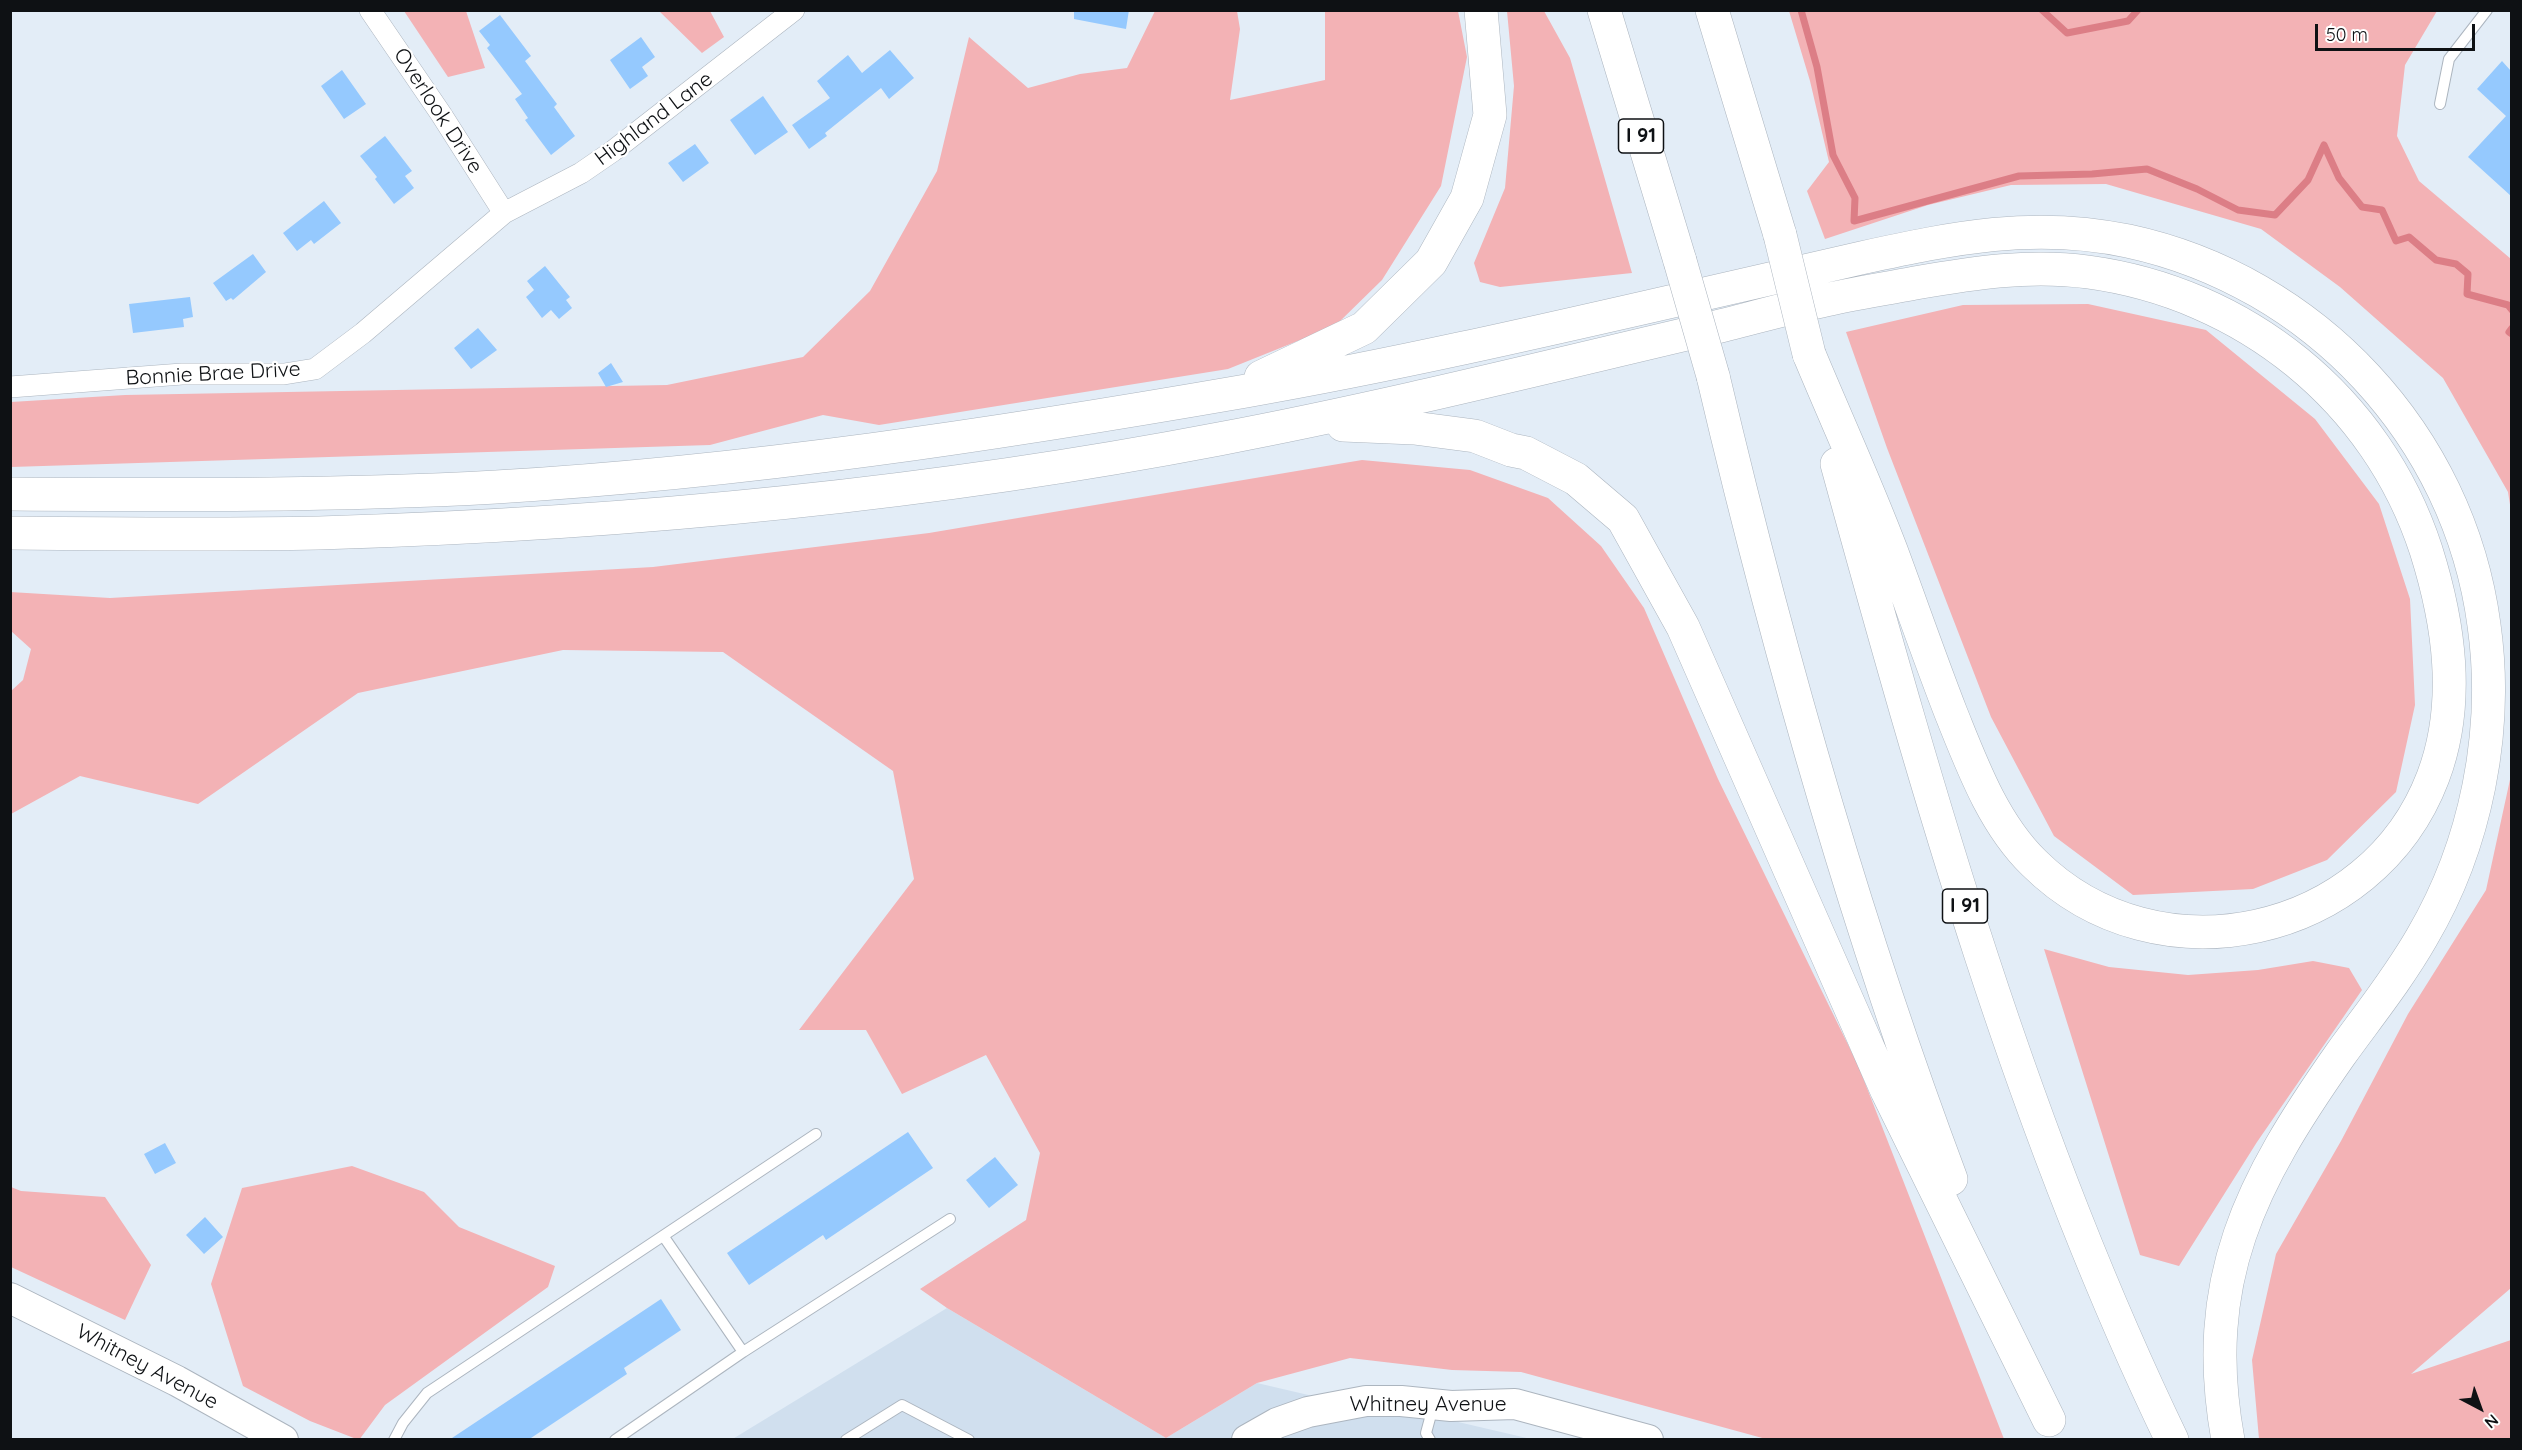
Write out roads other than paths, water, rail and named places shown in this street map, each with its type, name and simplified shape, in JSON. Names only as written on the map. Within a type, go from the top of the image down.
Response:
[{"type":"highway","points":[[1224,395],[1364,328],[1431,262],[1467,198],[1490,115],[1481,10]]},
{"type":"highway","name":"I 91","points":[[1604,10],[1713,376],[1749,530],[1778,637],[1867,934],[1945,1162],[1981,1258],[2054,1430]]},
{"type":"highway","name":"I 91","points":[[1712,10],[1780,236],[1809,354],[1879,612],[1974,936],[2065,1192],[2106,1293],[2172,1440]]},
{"type":"highway","points":[[10,494],[328,494],[488,488],[693,472],[825,456],[969,436],[1224,395],[1495,342],[1939,241],[1981,234],[2022,231],[2059,232],[2131,242],[2206,265],[2273,299],[2325,336],[2358,367],[2397,412],[2423,452],[2446,494],[2468,552],[2478,590],[2486,637],[2488,703],[2486,740],[2480,778],[2461,851],[2425,932],[2400,973],[2337,1059],[2291,1129],[2262,1179],[2246,1216],[2229,1273],[2222,1308],[2221,1388],[2228,1440]]},
{"type":"highway","points":[[10,533],[322,532],[518,524],[695,512],[962,482],[1141,454],[1302,423],[1819,301],[1947,277],[2007,269],[2071,270],[2137,281],[2176,293],[2214,308],[2249,327],[2308,370],[2333,394],[2376,446],[2411,509],[2435,582],[2447,645],[2450,677],[2443,742],[2435,773],[2414,816],[2401,836],[2364,874],[2331,897],[2286,919],[2230,932],[2180,932],[2138,923],[2099,907],[2049,877],[2035,865],[2013,838],[1986,794],[1932,666],[1886,535],[1809,354]]},
{"type":"highway","points":[[1302,423],[1414,428],[1475,436],[1511,450],[1526,453],[1576,479],[1623,519],[1683,627],[1887,1090],[2054,1430]]},
{"type":"main road","name":"Whitney Avenue","points":[[10,1298],[177,1381],[283,1440]]},
{"type":"main road","name":"Whitney Avenue","points":[[1247,1440],[1277,1423],[1337,1406],[1366,1401],[1434,1403],[1451,1406],[1515,1404],[1648,1440]]},
{"type":"street","name":"Overlook Drive","points":[[370,10],[504,213]]},
{"type":"street","name":"Highland Lane","points":[[504,213],[556,187],[613,151],[794,10]]},
{"type":"street","name":"Bonnie Brae Drive","points":[[10,387],[182,374],[284,374],[315,369],[363,333],[504,213]]},
{"type":"lane","points":[[2440,104],[2449,59],[2487,10]]},
{"type":"lane","points":[[394,1440],[403,1423],[427,1393],[816,1134]]},
{"type":"lane","points":[[615,1440],[743,1352],[950,1219]]},
{"type":"lane","points":[[664,1237],[743,1352]]},
{"type":"lane","points":[[1430,1440],[1426,1433],[1434,1403]]},
{"type":"lane","points":[[846,1440],[902,1405],[969,1440]]},
{"type":"waterway","points":[[1801,10],[1817,67],[1833,155],[1855,198],[1854,221],[2019,176],[2092,174],[2147,169],[2197,189],[2238,210],[2275,215],[2308,180],[2324,145],[2339,178],[2362,207],[2382,210],[2396,241],[2409,237],[2436,260],[2456,264],[2468,274],[2467,294],[2508,305],[2512,310]]},
{"type":"waterway","points":[[2042,10],[2067,33],[2128,21],[2138,10]]},
{"type":"waterway","points":[[2512,328],[2509,332],[2512,334]]}]
